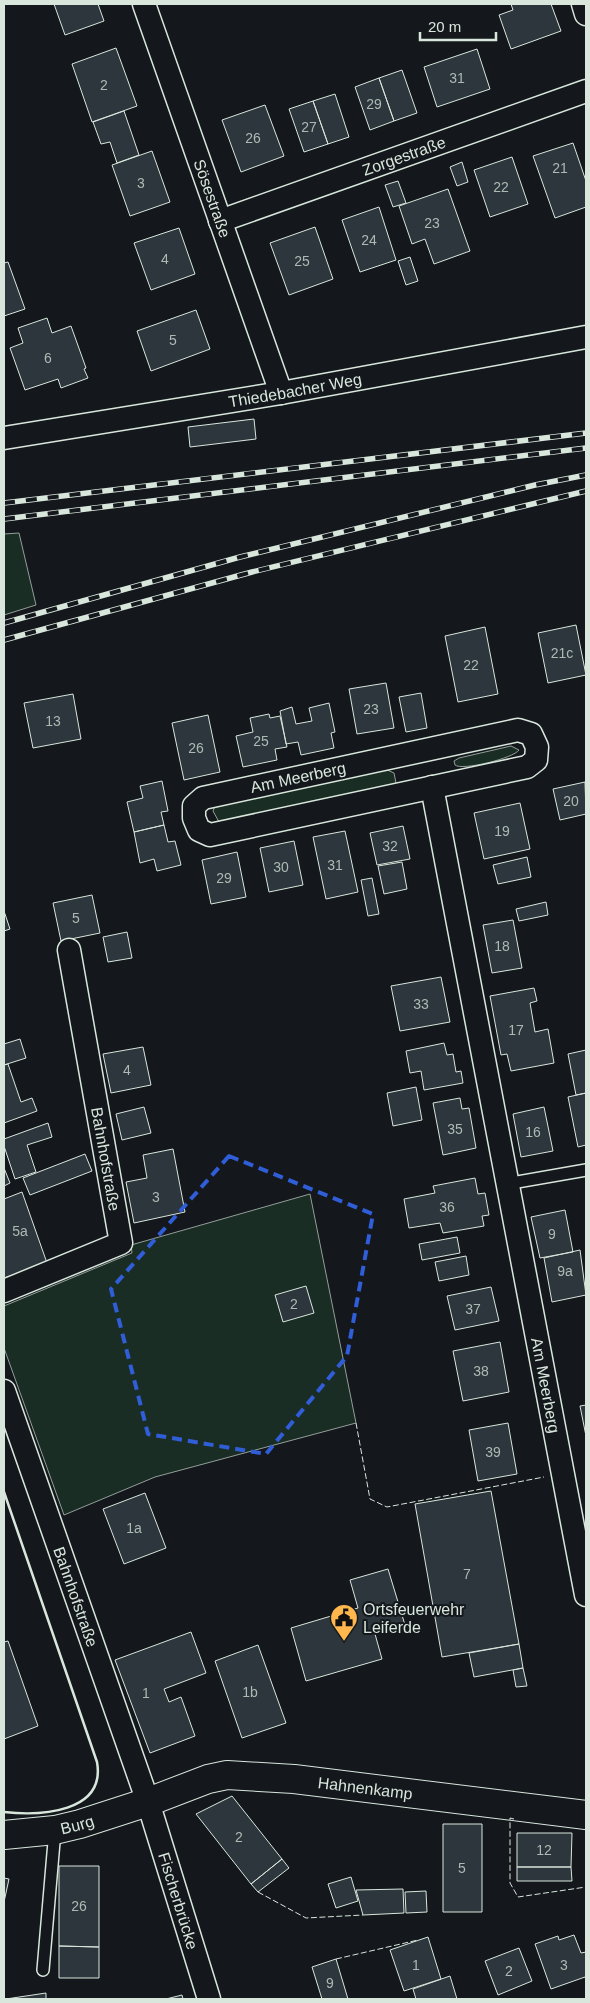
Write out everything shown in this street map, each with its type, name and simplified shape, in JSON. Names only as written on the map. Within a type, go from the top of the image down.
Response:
[{"type":"street","name":"Sösestraße","points":[[144,4],[281,393]]},
{"type":"street","points":[[582,4],[586,14]]},
{"type":"street","name":"Zorgestraße","points":[[220,221],[586,91]]},
{"type":"street","name":"Thiedebacher Weg","points":[[4,438],[281,393],[586,337]]},
{"type":"street","name":"Am Meerberg","points":[[518,730],[531,734],[536,747],[536,760],[527,767],[432,787],[210,835],[199,830],[194,818],[194,806],[203,798],[518,730]]},
{"type":"street","name":"Am Meerberg","points":[[432,787],[506,1184],[586,1590]]},
{"type":"street","name":"Bahnhofstraße","points":[[4,1291],[121,1243],[69,950]]},
{"type":"street","name":"Bahnhofstraße","points":[[4,1391],[148,1802]]},
{"type":"street","name":"Hahnenkamp","points":[[148,1802],[208,1778],[227,1775],[262,1775],[586,1815]]},
{"type":"street","name":"Burg","points":[[4,1835],[55,1830],[148,1802]]},
{"type":"street","name":"Fischerbrücke","points":[[148,1802],[209,1999]]},
{"type":"lane","points":[[506,1184],[586,1170]]},
{"type":"lane","points":[[43,1970],[55,1830]]},
{"type":"highlighted area","points":[[229,1156],[373,1214],[347,1356],[266,1454],[148,1434],[111,1289]]},
{"type":"green space","points":[[19,533],[36,605],[4,615],[4,534]]},
{"type":"green space","points":[[511,746],[519,750],[508,757],[477,765],[455,765],[454,761],[459,758]]},
{"type":"green space","points":[[383,768],[394,773],[396,783],[393,787],[219,822],[213,811],[215,806]]},
{"type":"green space","points":[[310,1194],[356,1423],[155,1477],[64,1515],[4,1348],[4,1306],[132,1253],[131,1245]]},
{"type":"building","points":[[54,4],[98,4],[104,21],[65,35]]},
{"type":"building","points":[[511,4],[551,4],[561,31],[511,49],[499,15],[513,10]]},
{"type":"building","points":[[116,48],[137,106],[92,122],[72,64]]},
{"type":"building","points":[[477,49],[490,89],[437,107],[424,67]]},
{"type":"building","points":[[402,70],[417,113],[394,121],[379,78]]},
{"type":"building","points":[[379,78],[394,121],[370,130],[355,87]]},
{"type":"building","points":[[335,94],[349,137],[328,144],[313,101]]},
{"type":"building","points":[[313,101],[328,144],[304,152],[289,109]]},
{"type":"building","points":[[265,105],[284,156],[241,172],[222,120]]},
{"type":"building","points":[[124,111],[139,155],[117,163],[110,142],[101,144],[93,122]]},
{"type":"building","points":[[573,143],[586,181],[586,207],[555,218],[533,156]]},
{"type":"building","points":[[152,151],[170,202],[130,216],[112,165]]},
{"type":"building","points":[[512,157],[528,204],[490,217],[474,170]]},
{"type":"building","points":[[462,162],[468,182],[457,186],[450,167]]},
{"type":"building","points":[[398,181],[406,203],[393,207],[385,185]]},
{"type":"building","points":[[448,189],[470,251],[434,264],[425,239],[412,244],[399,206]]},
{"type":"building","points":[[379,207],[396,260],[360,272],[342,220]]},
{"type":"building","points":[[315,227],[333,279],[289,295],[270,243]]},
{"type":"building","points":[[179,228],[195,274],[151,290],[134,243]]},
{"type":"building","points":[[410,257],[418,281],[406,285],[398,261]]},
{"type":"building","points":[[8,262],[25,309],[4,316],[4,263]]},
{"type":"building","points":[[196,310],[210,349],[151,371],[137,331]]},
{"type":"building","points":[[47,318],[52,333],[71,326],[88,378],[61,388],[58,379],[25,390],[10,348],[23,343],[18,328]]},
{"type":"building","points":[[254,419],[256,439],[190,447],[188,427]]},
{"type":"building","points":[[576,625],[586,675],[548,683],[538,633]]},
{"type":"building","points":[[485,627],[498,694],[458,702],[445,636]]},
{"type":"building","points":[[386,683],[394,728],[357,734],[349,689]]},
{"type":"building","points":[[421,693],[427,728],[406,732],[399,697]]},
{"type":"building","points":[[73,694],[81,739],[33,748],[24,703]]},
{"type":"building","points":[[329,703],[335,732],[331,733],[334,748],[301,755],[298,742],[286,744],[280,711],[292,707],[296,724],[312,721],[309,708]]},
{"type":"building","points":[[269,714],[270,718],[280,716],[287,747],[275,749],[277,760],[243,767],[236,736],[253,732],[250,718]]},
{"type":"building","points":[[208,715],[220,772],[184,780],[172,723]]},
{"type":"building","points":[[162,781],[168,811],[161,812],[164,825],[134,832],[127,802],[143,798],[140,786]]},
{"type":"building","points":[[585,782],[586,814],[560,820],[553,789]]},
{"type":"building","points":[[520,803],[530,849],[484,859],[474,813]]},
{"type":"building","points":[[164,825],[168,842],[175,841],[181,865],[157,871],[154,859],[140,863],[134,832]]},
{"type":"building","points":[[403,826],[410,859],[377,865],[370,833]]},
{"type":"building","points":[[345,831],[358,892],[326,899],[313,837]]},
{"type":"building","points":[[294,841],[303,885],[269,892],[260,848]]},
{"type":"building","points":[[237,852],[246,897],[211,904],[202,860]]},
{"type":"building","points":[[527,857],[531,877],[498,884],[493,865]]},
{"type":"building","points":[[402,862],[407,889],[384,894],[378,866]]},
{"type":"building","points":[[372,878],[379,914],[368,916],[361,880]]},
{"type":"building","points":[[92,895],[100,933],[61,941],[53,903]]},
{"type":"building","points":[[546,902],[548,915],[519,921],[516,909]]},
{"type":"building","points":[[4,911],[10,929],[4,931]]},
{"type":"building","points":[[513,920],[522,968],[492,973],[483,925]]},
{"type":"building","points":[[127,932],[132,958],[108,962],[103,937]]},
{"type":"building","points":[[441,977],[450,1022],[400,1031],[391,986]]},
{"type":"building","points":[[534,988],[537,1001],[530,1003],[535,1032],[548,1029],[554,1063],[511,1071],[507,1054],[501,1055],[490,996]]},
{"type":"building","points":[[20,1039],[26,1058],[4,1065],[4,1044]]},
{"type":"building","points":[[444,1043],[447,1055],[453,1054],[456,1072],[461,1071],[463,1083],[424,1090],[421,1071],[410,1073],[406,1051]]},
{"type":"building","points":[[143,1047],[151,1085],[111,1093],[103,1054]]},
{"type":"building","points":[[586,1050],[586,1093],[576,1095],[568,1054]]},
{"type":"building","points":[[8,1064],[21,1102],[32,1098],[37,1111],[4,1123],[4,1065]]},
{"type":"building","points":[[416,1087],[422,1120],[393,1126],[387,1093]]},
{"type":"building","points":[[586,1093],[586,1145],[578,1147],[568,1097]]},
{"type":"building","points":[[460,1098],[462,1109],[469,1108],[476,1148],[443,1155],[433,1103]]},
{"type":"building","points":[[144,1107],[151,1133],[122,1140],[116,1114]]},
{"type":"building","points":[[544,1107],[553,1151],[521,1157],[513,1114]]},
{"type":"building","points":[[48,1123],[52,1137],[27,1145],[36,1172],[15,1179],[4,1146],[4,1139]]},
{"type":"building","points":[[173,1149],[185,1212],[134,1223],[126,1182],[147,1178],[143,1155]]},
{"type":"building","points":[[85,1154],[92,1171],[30,1195],[23,1178]]},
{"type":"building","points":[[4,1168],[10,1183],[4,1186]]},
{"type":"building","points":[[475,1178],[478,1194],[485,1193],[489,1215],[482,1216],[484,1226],[443,1233],[440,1223],[409,1228],[404,1199],[435,1193],[433,1186]]},
{"type":"building","points":[[22,1192],[47,1263],[4,1278],[4,1199]]},
{"type":"building","points":[[565,1210],[573,1252],[540,1258],[531,1217]]},
{"type":"building","points":[[457,1237],[460,1253],[422,1260],[419,1244]]},
{"type":"building","points":[[580,1250],[586,1295],[552,1302],[544,1258]]},
{"type":"building","points":[[466,1256],[469,1275],[439,1281],[435,1262]]},
{"type":"building","points":[[306,1286],[314,1313],[283,1322],[275,1295]]},
{"type":"building","points":[[491,1287],[499,1321],[455,1330],[447,1296]]},
{"type":"building","points":[[500,1342],[509,1392],[463,1401],[453,1351]]},
{"type":"building","points":[[586,1405],[586,1436],[580,1406]]},
{"type":"building","points":[[508,1423],[517,1474],[478,1481],[469,1430]]},
{"type":"building","points":[[491,1491],[519,1644],[442,1657],[415,1504]]},
{"type":"building","points":[[145,1493],[166,1548],[124,1564],[103,1509]]},
{"type":"building","points":[[388,1569],[405,1625],[375,1634],[382,1659],[306,1681],[291,1628],[358,1608],[350,1580]]},
{"type":"building","points":[[191,1632],[206,1673],[164,1689],[169,1702],[181,1697],[195,1736],[150,1753],[115,1660]]},
{"type":"building","points":[[8,1641],[38,1726],[4,1739],[4,1642]]},
{"type":"building","points":[[519,1644],[523,1668],[474,1677],[469,1653]]},
{"type":"building","points":[[258,1645],[286,1723],[242,1738],[215,1661]]},
{"type":"building","points":[[523,1668],[527,1686],[516,1687],[513,1670]]},
{"type":"building","points":[[232,1796],[282,1859],[251,1884],[196,1814]]},
{"type":"building","points":[[443,1824],[482,1824],[482,1912],[443,1912]]},
{"type":"building","points":[[517,1833],[572,1833],[571,1867],[517,1867]]},
{"type":"building","points":[[282,1859],[289,1868],[258,1892],[251,1884]]},
{"type":"building","points":[[59,1866],[99,1866],[99,1947],[59,1946]]},
{"type":"building","points":[[517,1867],[571,1867],[572,1881],[517,1881]]},
{"type":"building","points":[[351,1877],[358,1901],[336,1908],[328,1884]]},
{"type":"building","points":[[4,1878],[9,1879],[4,1902]]},
{"type":"building","points":[[403,1889],[404,1913],[363,1915],[356,1890]]},
{"type":"building","points":[[426,1891],[427,1912],[406,1913],[405,1892]]},
{"type":"building","points":[[574,1935],[581,1953],[586,1952],[586,1979],[585,1977],[551,1989],[535,1944],[558,1936],[559,1940]]},
{"type":"building","points":[[428,1937],[441,1979],[404,1991],[390,1950]]},
{"type":"building","points":[[59,1946],[99,1947],[99,1978],[59,1978]]},
{"type":"building","points":[[519,1948],[532,1981],[498,1995],[485,1961]]},
{"type":"building","points":[[336,1959],[348,1999],[322,1999],[312,1967]]},
{"type":"building","points":[[450,1976],[457,1999],[416,1999],[413,1989]]},
{"type":"building","points":[[46,1993],[46,1999],[6,1999]]},
{"type":"building","points":[[182,1995],[183,1999],[166,1999]]},
{"type":"railway","points":[[4,503],[586,433]]},
{"type":"railway","points":[[4,519],[586,448]]},
{"type":"railway","points":[[4,623],[240,557],[535,485],[586,475]]},
{"type":"railway","points":[[4,640],[252,572],[586,491]]},
{"type":"fence","points":[[356,1423],[370,1499],[387,1507],[544,1477]]},
{"type":"fence","points":[[514,1819],[510,1818],[510,1883],[518,1897],[586,1887]]},
{"type":"fence","points":[[258,1892],[306,1918],[363,1915]]},
{"type":"fence","points":[[336,1959],[418,1940]]},
{"type":"wall","points":[[4,1492],[97,1762],[97,1779],[91,1792],[81,1801],[67,1808],[52,1811],[35,1813],[4,1812]]},
{"type":"place","name":"Ortsfeuerwehr Leiferde","points":[[344,1642]]}]
